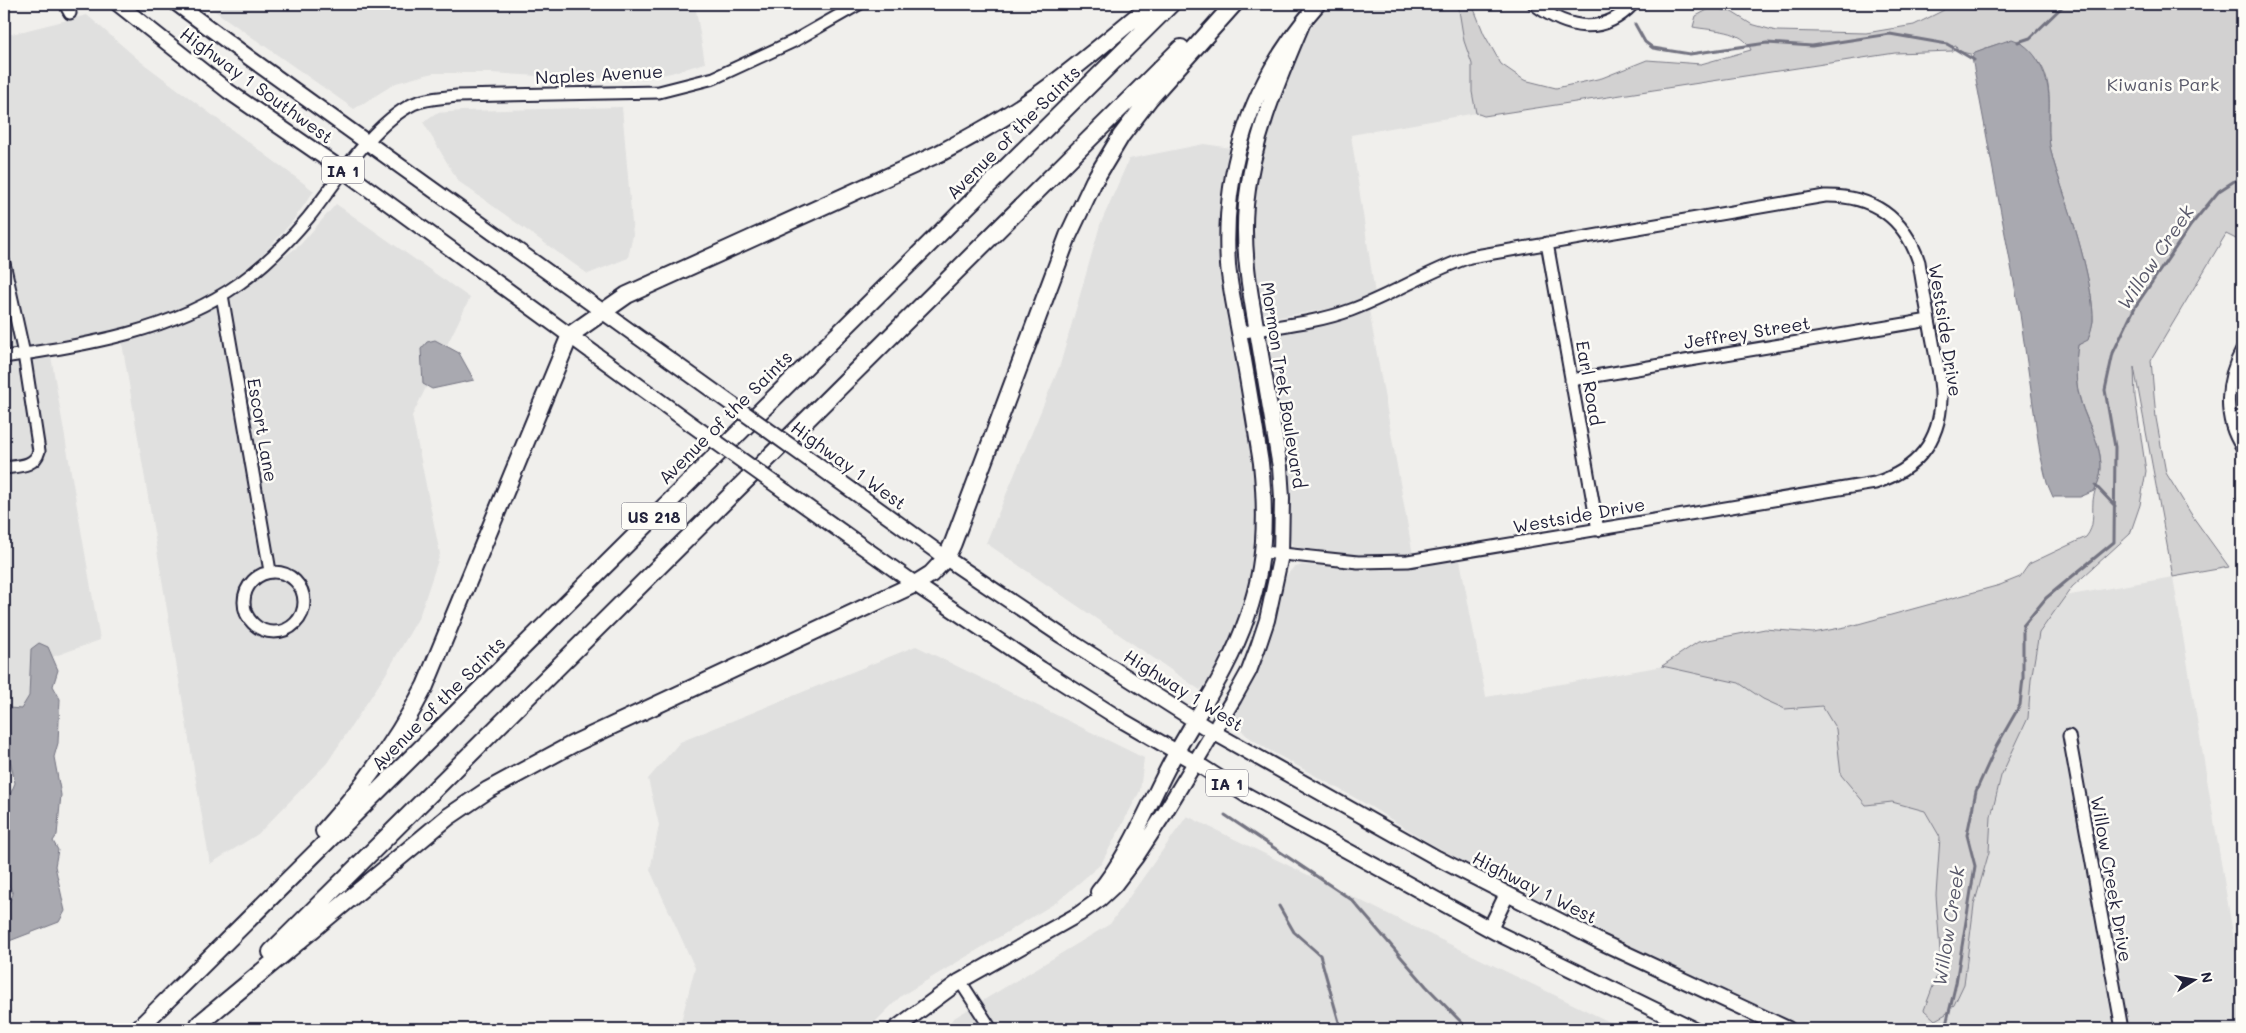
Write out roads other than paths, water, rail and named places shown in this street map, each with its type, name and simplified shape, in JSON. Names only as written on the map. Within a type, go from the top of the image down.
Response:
[{"type":"highway","points":[[214,953],[358,792],[396,740],[431,672],[570,336],[602,311],[627,295],[940,153],[970,137],[1014,111],[1057,81],[1152,4]]},
{"type":"highway","name":"Avenue of the Saints","points":[[138,1029],[1171,4]]},
{"type":"highway","name":"US 218","points":[[196,1026],[1226,4]]},
{"type":"highway","points":[[196,1026],[246,987],[318,924],[441,823],[488,790],[573,744],[915,584],[932,574],[946,558],[1068,236],[1094,181],[1121,136],[1150,98],[1234,4]]},
{"type":"main road","name":"Highway 1 Southwest","points":[[118,4],[228,91],[344,171],[570,336]]},
{"type":"main road","name":"Highway 1 Southwest","points":[[178,4],[367,143],[602,311]]},
{"type":"main road","name":"Mormon Trek Boulevard","points":[[1079,914],[1101,888],[1121,858],[1176,751],[1195,721],[1238,641],[1256,592],[1264,552],[1265,513],[1261,463],[1228,259],[1228,204],[1232,173],[1243,133],[1262,85],[1274,61],[1318,4]]},
{"type":"main road","name":"Mormon Trek Boulevard","points":[[894,1029],[960,981],[1079,914],[1114,886],[1164,814],[1249,671],[1267,620],[1281,555],[1282,498],[1280,467],[1256,330],[1244,234],[1249,182],[1264,119],[1303,22]]},
{"type":"main road","name":"Highway 1 West","points":[[602,311],[946,558],[1062,636],[1213,732],[1437,858],[1602,942],[1788,1029]]},
{"type":"main road","name":"IA 1","points":[[570,336],[915,584],[1098,706],[1196,763],[1246,795],[1490,930],[1694,1029]]},
{"type":"main road","points":[[1490,930],[1507,894]]},
{"type":"street","name":"Naples Avenue","points":[[4,357],[114,337],[153,326],[222,295],[262,266],[283,246],[308,218],[367,143],[396,115],[424,100],[457,96],[659,92],[714,78],[794,41],[858,4]]},
{"type":"street","points":[[1534,4],[1562,22],[1586,26],[1598,25],[1614,19],[1633,4]]},
{"type":"street","name":"Westside Drive","points":[[1240,332],[1327,317],[1349,311],[1438,269],[1470,258],[1547,243],[1825,196],[1855,198],[1867,202],[1888,214],[1908,236],[1919,262],[1940,384],[1941,410],[1931,439],[1914,464],[1902,472],[1875,483],[1408,561],[1358,562],[1264,552]]},
{"type":"street","name":"Earl Road","points":[[1547,243],[1598,530]]},
{"type":"street","points":[[4,263],[24,354],[39,451],[37,457],[28,464],[4,468]]},
{"type":"street","name":"Escort Lane","points":[[222,295],[270,571]]},
{"type":"street","name":"Jeffrey Street","points":[[1571,380],[1929,320]]},
{"type":"street","points":[[2242,350],[2232,373],[2228,407],[2235,436],[2242,447]]},
{"type":"street","points":[[270,571],[277,571],[290,576],[301,587],[304,601],[301,616],[294,625],[284,630],[273,632],[253,624],[246,612],[244,598],[253,580],[270,571]]},
{"type":"street","name":"Willow Creek Drive","points":[[2069,736],[2122,1029]]},
{"type":"street","points":[[960,981],[992,1029]]},
{"type":"waterway","points":[[2018,42],[2030,38],[2065,4]]},
{"type":"waterway","points":[[1635,24],[1645,42],[1653,48],[1690,54],[1767,43],[1812,46],[1890,34],[1947,44],[1974,60]]},
{"type":"waterway","name":"Willow Creek","points":[[1945,1029],[1956,983],[1975,866],[1967,835],[1976,791],[1996,747],[2020,705],[2023,678],[2023,626],[2046,598],[2114,542],[2115,447],[2105,390],[2113,353],[2135,307],[2191,225],[2219,191],[2242,176]]},
{"type":"waterway","points":[[2095,485],[2115,506]]},
{"type":"waterway","points":[[1225,815],[1352,900],[1426,986],[1465,1026],[1471,1029]]},
{"type":"waterway","points":[[1279,906],[1294,932],[1320,955],[1341,1029]]},
{"type":"park label","name":"Kiwanis Park","points":[[2163,84]]}]
